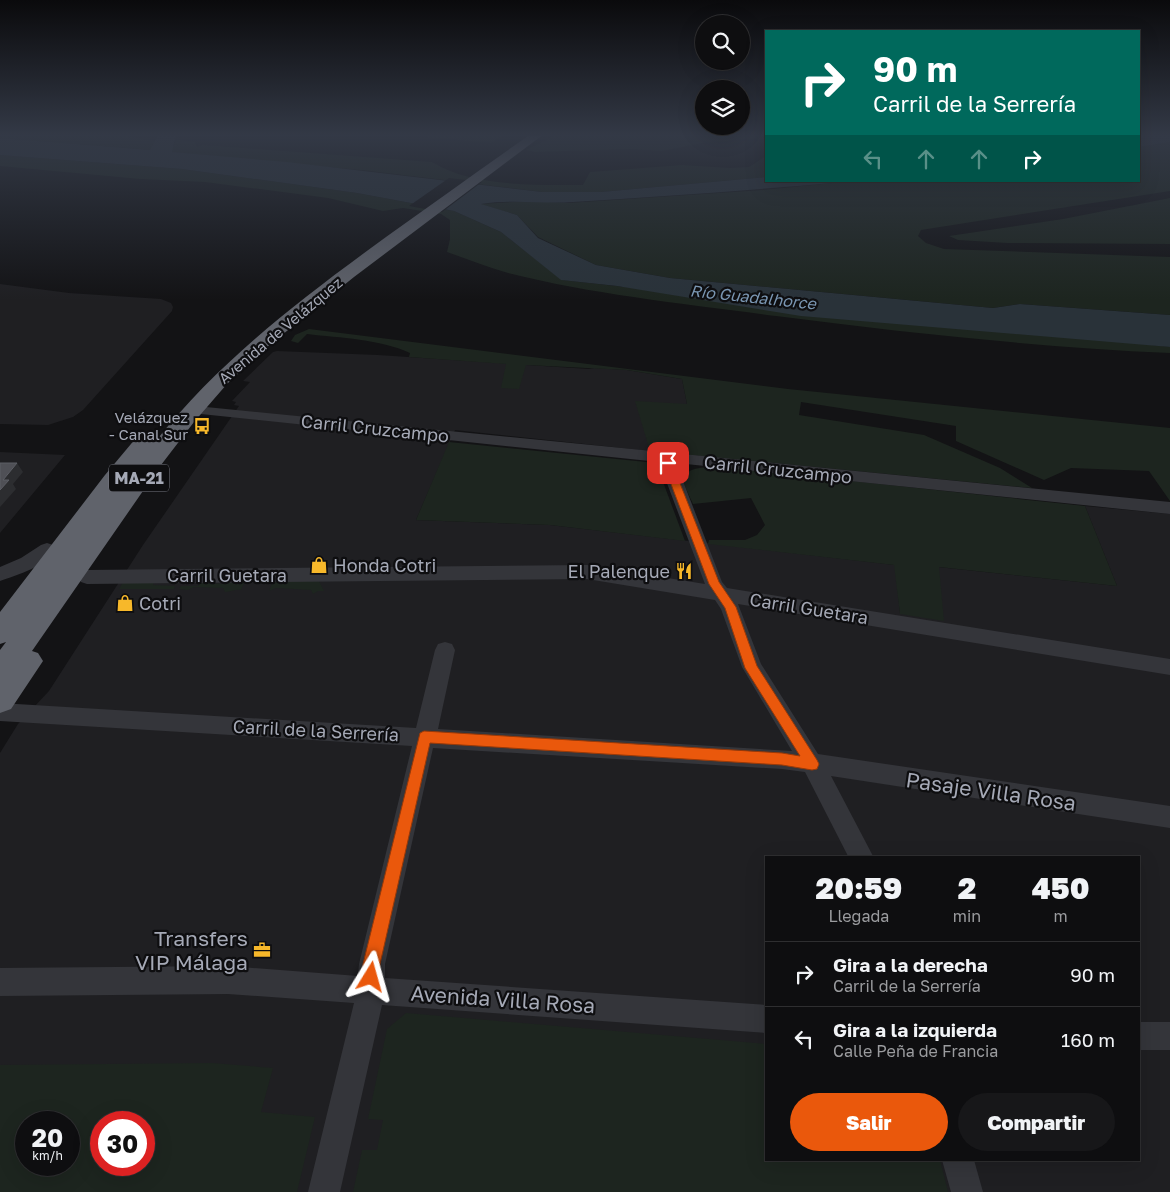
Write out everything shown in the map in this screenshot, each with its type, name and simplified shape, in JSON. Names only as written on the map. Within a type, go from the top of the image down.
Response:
[{"type":"highway","name":"Avenida de Velázquez","points":[[0,673],[186,417],[220,380],[255,347],[305,307],[368,251],[446,190]]},
{"type":"highway","name":"Avenida de Velázquez","points":[[0,633],[113,480],[159,425],[206,376],[252,334],[452,190]]},
{"type":"highway","points":[[0,700],[137,504],[206,411],[230,381],[300,317],[305,307]]},
{"type":"highway","points":[[0,603],[86,501],[113,480]]},
{"type":"street","name":"Carril Cruzcampo","points":[[206,411],[1170,508]]},
{"type":"street","points":[[666,458],[714,584],[730,607],[752,668],[812,764],[861,856]]},
{"type":"street","points":[[0,574],[27,563],[47,549]]},
{"type":"street","name":"Carril Guetara","points":[[87,576],[586,572],[1170,667]]},
{"type":"street","points":[[324,1192],[371,989],[372,964],[445,650]]},
{"type":"street","name":"Carril de la Serrería","points":[[0,712],[782,759],[812,764]]},
{"type":"street","name":"Pasaje Villa Rosa","points":[[812,764],[1170,816]]},
{"type":"street","name":"Avenida Villa Rosa","points":[[0,982],[228,980],[765,1019]]},
{"type":"street","points":[[1140,1036],[1170,1036]]},
{"type":"street","points":[[958,1161],[967,1192]]},
{"type":"shaded area","points":[[264,190],[332,190],[454,211],[501,232],[562,280],[1170,347],[1170,353],[1071,347],[923,334],[675,303],[541,281],[485,266],[447,252],[450,239],[450,220],[441,214],[403,208],[383,211],[328,198]]},
{"type":"shaded area","points":[[523,190],[627,190],[601,192],[542,192]]},
{"type":"shaded area","points":[[763,190],[1170,190],[921,230],[918,236],[926,243],[944,249],[1170,257],[1170,315],[1020,304],[993,308],[670,278],[596,265],[538,237],[517,215],[480,204],[529,201],[568,203]]},
{"type":"shaded area","points":[[1170,198],[1170,244],[1007,243],[958,240],[949,236],[1063,219]]},
{"type":"shaded area","points":[[0,284],[69,293],[161,299],[171,303],[173,307],[172,311],[83,410],[73,417],[48,425],[0,424]]},
{"type":"shaded area","points":[[309,329],[788,389],[1170,428],[1170,501],[1149,471],[1071,468],[1044,480],[956,441],[956,426],[801,402],[799,415],[924,435],[1000,468],[1032,488],[650,451],[635,401],[687,404],[682,379],[627,370],[526,365],[519,389],[501,388],[506,364],[409,357],[410,353],[398,348],[346,338],[307,334],[298,343],[291,341],[295,335]]},
{"type":"shaded area","points":[[277,351],[627,370],[682,379],[687,404],[650,451],[455,430],[416,520],[550,525],[895,565],[900,613],[938,567],[1117,586],[1085,506],[1170,514],[1170,1192],[0,1192],[0,753],[18,724],[49,691],[143,545],[239,406],[234,405],[236,402],[232,401],[250,382],[243,381],[273,352]]},
{"type":"shaded area","points":[[449,442],[656,463],[685,541],[550,525],[416,520]]},
{"type":"shaded area","points":[[0,452],[65,455],[0,533]]},
{"type":"shaded area","points":[[720,467],[1085,506],[1117,586],[939,567],[944,621],[900,614],[894,565],[708,544],[709,540],[745,540],[757,535],[765,525],[751,498],[693,504],[682,480],[685,475],[698,468]]},
{"type":"shaded area","points":[[227,581],[245,581],[241,590],[227,592],[223,588],[194,587],[188,590],[179,589],[181,586],[198,586],[200,583],[226,584]]},
{"type":"shaded area","points":[[273,581],[319,581],[324,591],[318,591],[313,594],[311,590],[276,588],[269,591]]},
{"type":"shaded area","points":[[123,582],[175,586],[174,589],[119,589]]},
{"type":"shaded area","points":[[406,1013],[765,1044],[765,1161],[940,1161],[948,1192],[353,1192],[362,1150],[377,1150],[383,1120],[368,1119],[387,1029]]},
{"type":"shaded area","points":[[212,1063],[273,1068],[261,1112],[315,1117],[297,1192],[0,1192],[0,1065]]},
{"type":"water","name":"Río Guadalhorce","points":[[332,190],[522,190],[542,192],[601,192],[627,190],[751,190],[573,202],[481,204],[517,215],[538,238],[596,265],[670,278],[993,308],[1020,304],[1170,315],[1170,347],[801,316],[617,286],[561,280],[501,232],[454,211]]},
{"type":"pier","points":[[432,190],[472,190],[442,212],[409,206]]},
{"type":"building","points":[[0,463],[17,463],[3,480],[9,480],[0,490]]},
{"type":"place","name":"Velázquez - Canal Sur","points":[[202,426]]},
{"type":"place","name":"Honda Cotri","points":[[319,565]]},
{"type":"place","name":"El Palenque","points":[[684,571]]},
{"type":"place","name":"Cotri","points":[[125,603]]},
{"type":"place","name":"Transfers VIP Málaga","points":[[262,950]]},
{"type":"route","points":[[371,977],[372,964],[424,737],[782,759],[812,764],[752,668],[730,607],[714,584],[668,463]]}]
